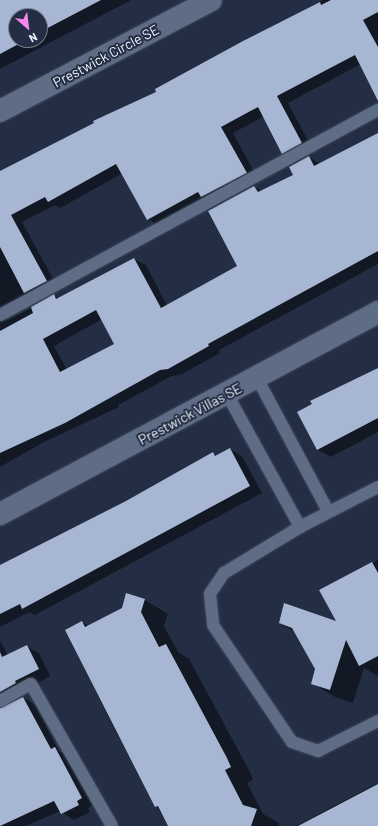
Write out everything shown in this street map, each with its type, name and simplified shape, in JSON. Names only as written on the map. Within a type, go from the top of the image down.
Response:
[{"type":"street","name":"Prestwick Circle SE","points":[[0,111],[211,0]]},
{"type":"street","name":"Prestwick Villas SE","points":[[0,514],[378,312]]},
{"type":"lane","points":[[0,315],[378,110]]},
{"type":"lane","points":[[257,378],[328,511]]},
{"type":"lane","points":[[227,394],[300,527]]},
{"type":"lane","points":[[378,487],[328,511],[224,573],[210,594],[213,625],[292,742],[318,751],[378,721]]},
{"type":"lane","points":[[0,701],[31,684],[112,826]]},
{"type":"building","points":[[0,0],[101,0],[48,28],[48,8],[8,8],[8,48],[11,48],[0,54]]},
{"type":"building","points":[[331,0],[378,0],[378,12],[363,20],[378,47],[378,101],[355,55],[277,96],[302,143],[282,154],[258,107],[221,127],[247,173],[201,197],[198,192],[147,220],[116,164],[48,202],[45,197],[11,215],[47,281],[24,293],[0,247],[0,171],[94,123],[93,121],[156,92],[155,89],[243,41],[320,2],[321,5]]},
{"type":"building","points":[[378,133],[378,251],[208,344],[209,346],[168,369],[160,370],[65,423],[0,453],[0,331],[33,313],[31,307],[54,294],[56,299],[134,258],[161,308],[237,266],[208,211],[254,186],[258,192],[293,175],[289,167],[309,156],[314,166]],"holes":[[[96,310],[114,344],[60,372],[43,339]]]},
{"type":"building","points":[[378,368],[378,418],[317,450],[297,412],[312,404],[310,401]]},
{"type":"building","points":[[230,448],[250,486],[22,609],[20,604],[0,614],[0,565],[126,501],[213,452],[215,456]]},
{"type":"building","points":[[372,562],[378,573],[378,656],[359,666],[346,640],[330,690],[311,684],[315,669],[292,628],[279,623],[284,603],[336,621],[319,590]]},
{"type":"building","points":[[126,593],[145,599],[141,612],[159,647],[166,644],[227,758],[231,767],[225,770],[243,805],[257,809],[251,826],[168,826],[158,806],[155,807],[65,630],[82,621],[85,627],[122,608]]},
{"type":"building","points":[[27,645],[39,669],[15,681],[16,683],[0,692],[0,652],[2,657]]},
{"type":"building","points":[[23,697],[51,749],[55,747],[82,798],[77,801],[79,805],[61,814],[54,801],[0,826],[0,708]]},
{"type":"building","points":[[378,784],[378,826],[298,826]]}]
